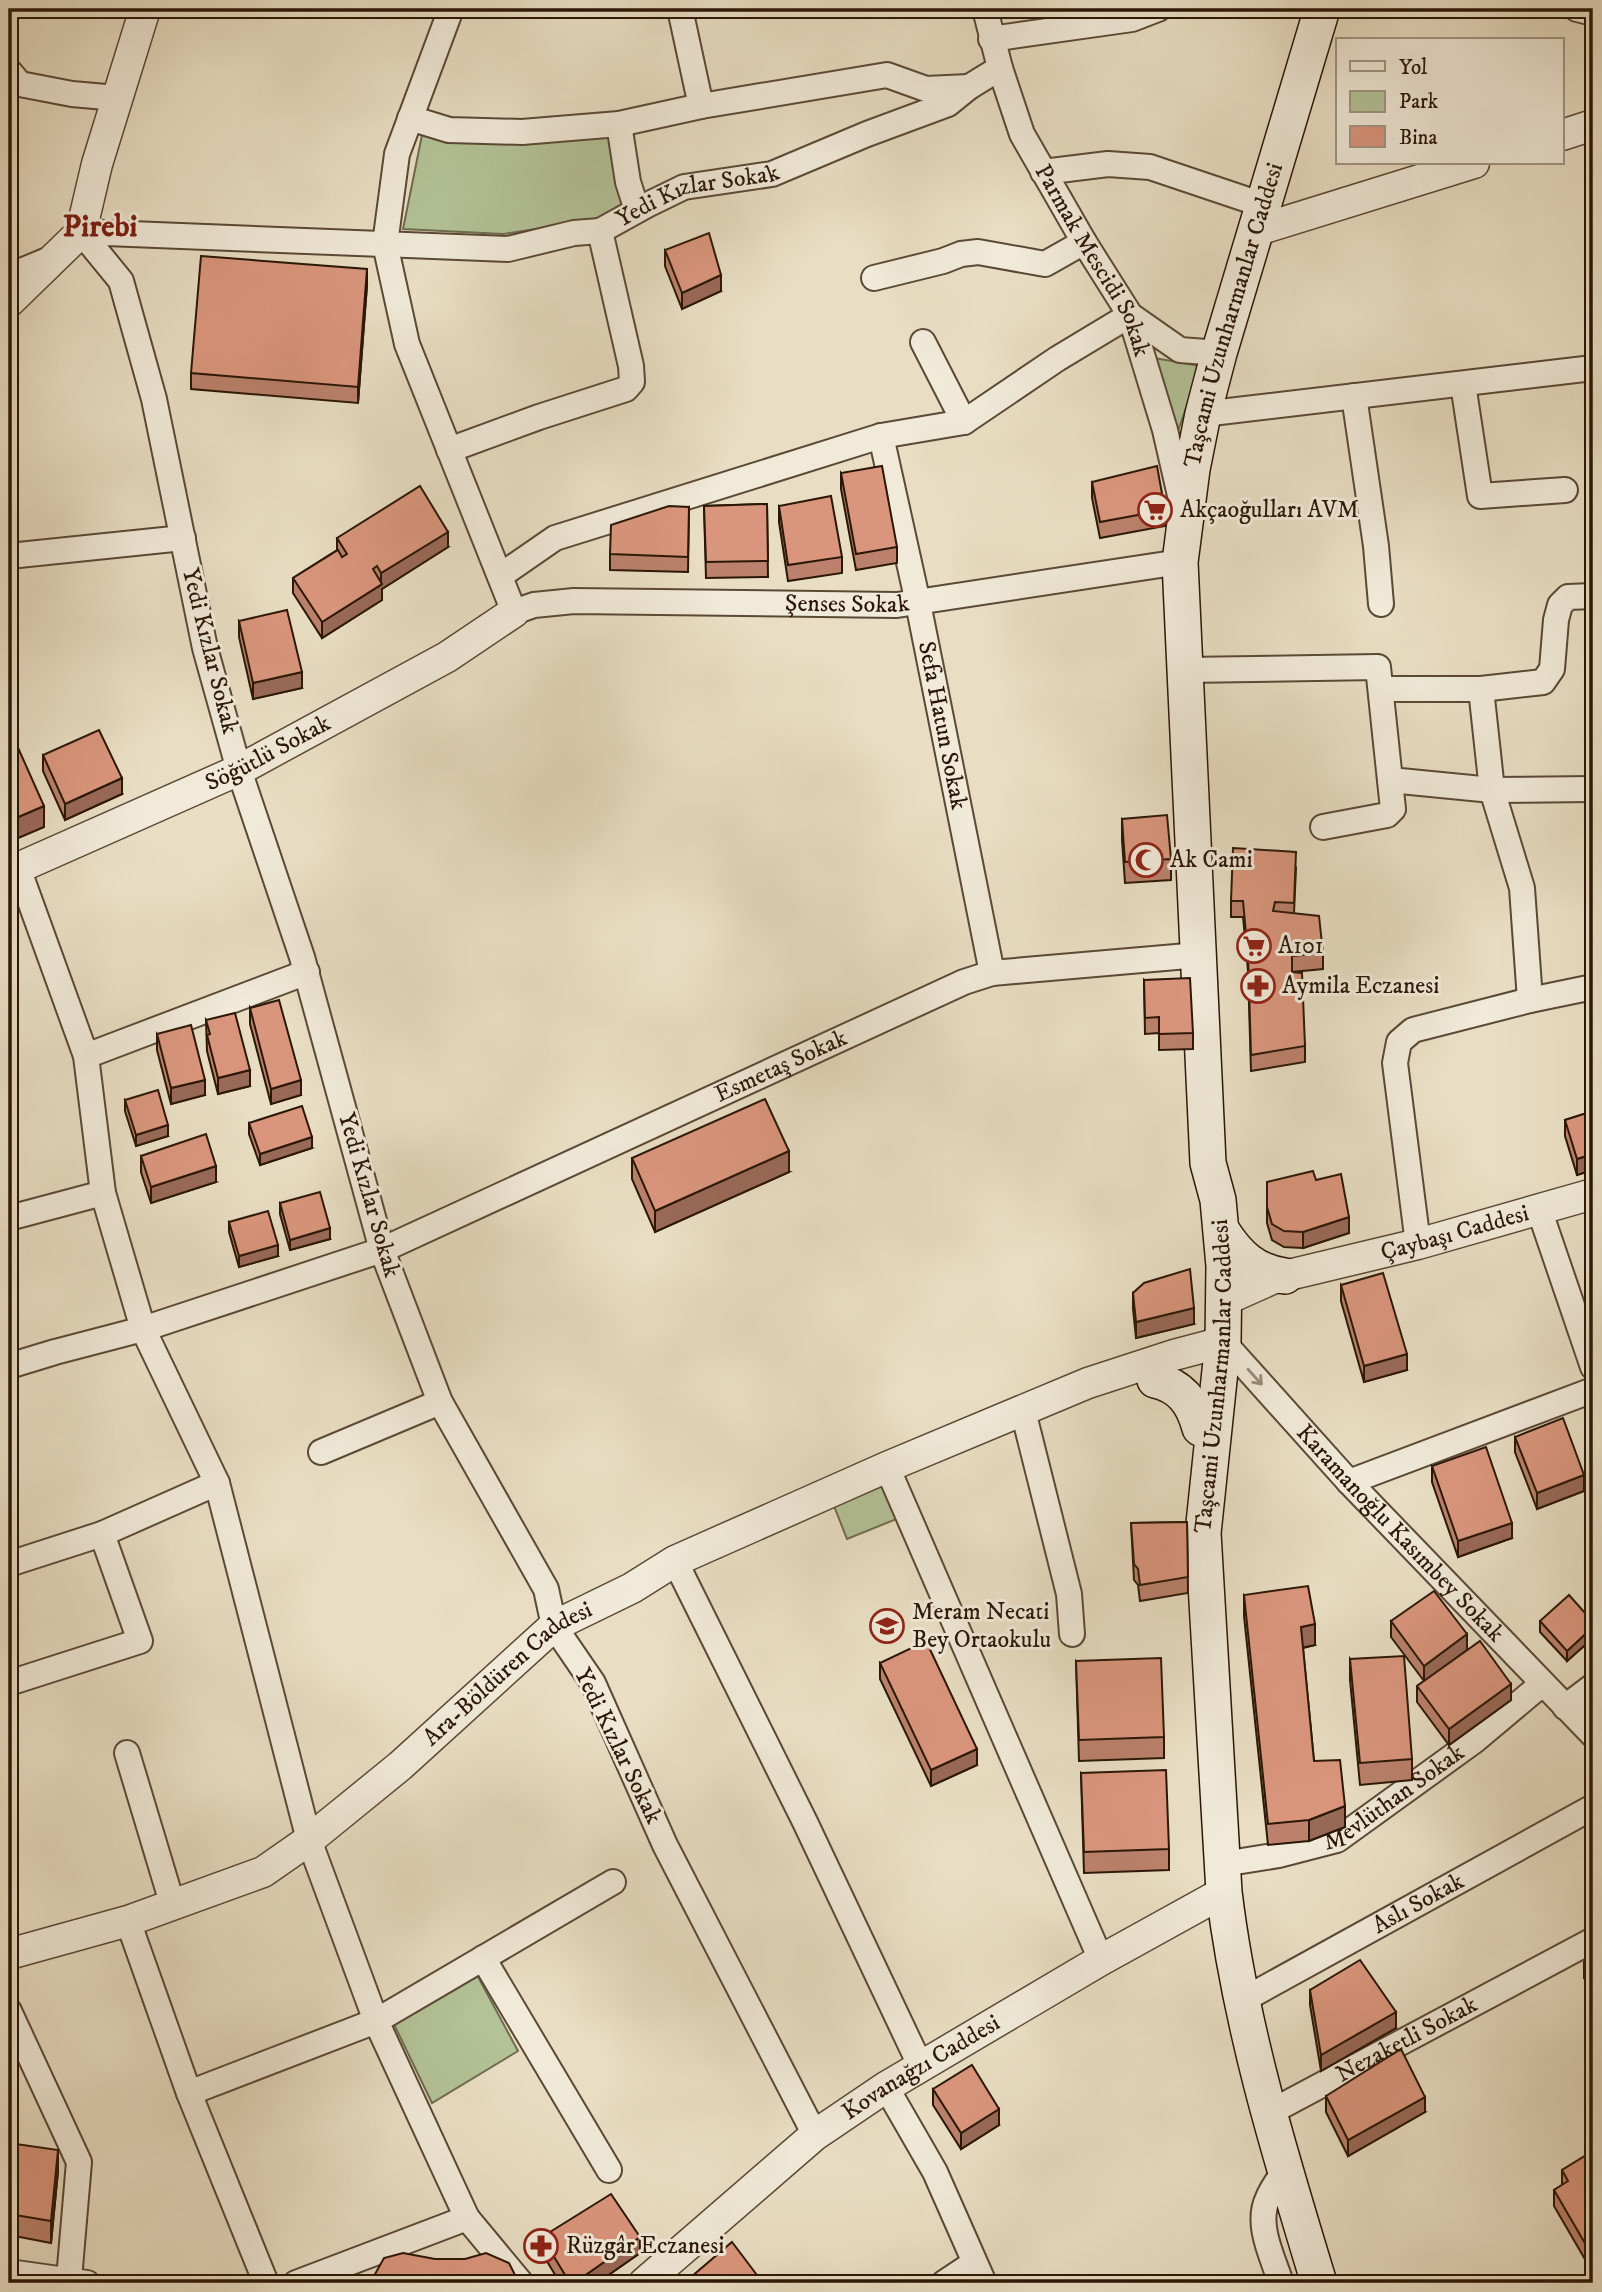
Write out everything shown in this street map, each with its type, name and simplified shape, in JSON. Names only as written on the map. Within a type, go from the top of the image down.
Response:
[{"type":"main road","name":"Taşcami Uzunharmanlar Caddesi","points":[[1319,2283],[1269,2113],[1243,2000],[1224,1878],[1203,1533],[1222,1231],[1216,1186],[1208,1163],[1181,562],[1192,469],[1203,414],[1322,9]]},
{"type":"main road","points":[[1203,1533],[1197,1515],[1195,1490],[1200,1428],[1217,1338],[1203,1193],[1208,1163]]},
{"type":"main road","points":[[1222,1231],[1249,1264],[1269,1274],[1299,1274]]},
{"type":"main road","points":[[1155,1380],[1176,1387],[1184,1395],[1195,1412],[1200,1428]]},
{"type":"street","points":[[9,302],[81,232],[97,164],[145,9]]},
{"type":"street","points":[[451,9],[397,154],[386,244],[407,344],[514,612]]},
{"type":"street","points":[[680,9],[701,106]]},
{"type":"street","name":"Parmak Mescidi Sokak","points":[[985,9],[991,39],[1022,134],[1130,315],[1165,430],[1185,519]]},
{"type":"street","points":[[991,39],[1132,19],[1158,9]]},
{"type":"street","points":[[1577,9],[1593,13]]},
{"type":"street","name":"Yedi Kızlar Sokak","points":[[81,232],[508,249],[575,233],[600,231],[684,187],[772,174],[948,104],[969,86],[1000,68]]},
{"type":"street","points":[[9,71],[20,84],[72,94],[117,98]]},
{"type":"street","points":[[410,118],[449,130],[522,132],[618,124],[701,106],[887,75],[926,89],[969,86]]},
{"type":"street","points":[[618,124],[628,182],[637,210]]},
{"type":"street","points":[[1564,134],[1593,125]]},
{"type":"street","points":[[1043,172],[1108,164],[1150,167],[1259,218],[1470,164]]},
{"type":"street","points":[[449,450],[626,388],[632,382],[631,366],[600,231]]},
{"type":"street","name":"Yedi Kızlar Sokak","points":[[81,232],[121,281],[154,399],[205,648],[239,770],[307,972],[382,1250],[440,1402],[546,1589],[554,1626],[593,1683],[665,1845],[815,2135]]},
{"type":"street","points":[[874,278],[961,254],[978,252],[1045,264],[1084,242]]},
{"type":"street","points":[[9,276],[55,257]]},
{"type":"street","points":[[500,576],[555,538],[881,436],[964,422],[1057,359],[1130,315],[1180,350],[1219,354]]},
{"type":"street","points":[[923,342],[964,422]]},
{"type":"street","points":[[1203,414],[1593,369]]},
{"type":"street","points":[[1463,384],[1480,496],[1565,490]]},
{"type":"street","points":[[1354,396],[1376,547],[1381,604]]},
{"type":"street","name":"Sefa Hatun Sokak","points":[[881,436],[918,603],[992,973]]},
{"type":"street","points":[[9,556],[183,538]]},
{"type":"street","name":"Şenses Sokak","points":[[514,612],[534,605],[574,601],[875,605],[918,603],[1181,562]]},
{"type":"street","points":[[1381,689],[1481,689],[1543,682],[1552,669],[1559,605],[1568,597],[1593,596]]},
{"type":"street","name":"Söğütlü Sokak","points":[[13,869],[239,770],[447,657],[514,612]]},
{"type":"street","points":[[1185,670],[1378,667],[1393,810],[1387,815],[1323,827]]},
{"type":"street","points":[[1481,689],[1492,790],[1522,888],[1530,1000]]},
{"type":"street","points":[[1390,780],[1492,790],[1593,789]]},
{"type":"street","points":[[13,869],[86,1056],[103,1193],[143,1329],[217,1483],[309,1840],[376,2021],[467,2218],[521,2283]]},
{"type":"street","name":"Esmetaş Sokak","points":[[9,1366],[143,1329],[382,1250],[964,982],[992,973],[1199,954]]},
{"type":"street","points":[[86,1056],[307,972]]},
{"type":"street","points":[[1418,1244],[1395,1063],[1399,1042],[1413,1030],[1593,987]]},
{"type":"street","points":[[9,1218],[103,1193]]},
{"type":"street","name":"Çaybaşı Caddesi","points":[[1217,1338],[1299,1285],[1299,1274],[1418,1244],[1593,1194]]},
{"type":"street","points":[[1539,1209],[1593,1367]]},
{"type":"street","name":"Ara-Böldüren Caddesi","points":[[1023,1412],[1155,1380],[1217,1338]]},
{"type":"street","name":"Ara-Böldüren Caddesi","points":[[9,1954],[128,1921],[263,1872],[309,1840],[400,1766],[554,1626],[632,1588],[675,1561],[887,1467],[1097,1379],[1217,1338]]},
{"type":"street","name":"Karamanoğlu Kasımbey Sokak","points":[[1217,1338],[1349,1482],[1593,1735]]},
{"type":"street","points":[[1349,1482],[1593,1390]]},
{"type":"street","points":[[321,1452],[440,1402]]},
{"type":"street","points":[[1023,1412],[1069,1594],[1072,1634]]},
{"type":"street","points":[[887,1467],[1101,1960]]},
{"type":"street","points":[[9,1564],[102,1534],[217,1483]]},
{"type":"street","points":[[9,1684],[140,1641],[102,1534]]},
{"type":"street","points":[[675,1561],[805,1822],[921,2067]]},
{"type":"street","name":"Mevlüthan Sokak","points":[[1224,1878],[1279,1856],[1336,1840],[1474,1741],[1542,1684]]},
{"type":"street","points":[[1565,1707],[1593,1686]]},
{"type":"street","points":[[127,1753],[173,1906]]},
{"type":"street","name":"Aslı Sokak","points":[[1243,2000],[1593,1807]]},
{"type":"street","name":"Kovanağzı Caddesi","points":[[644,2283],[815,2135],[886,2087],[1101,1960],[1224,1878]]},
{"type":"street","points":[[189,2093],[376,2021],[613,1882]]},
{"type":"street","points":[[128,1921],[189,2093],[266,2283]]},
{"type":"street","name":"Nezaketli Sokak","points":[[1269,2113],[1593,1940]]},
{"type":"street","points":[[483,1958],[609,2170]]},
{"type":"street","points":[[9,2011],[79,2162],[78,2281],[9,2273]]},
{"type":"street","points":[[886,2087],[935,2172],[979,2273],[944,2283]]},
{"type":"street","points":[[1281,2283],[1264,2229],[1263,2213],[1267,2199],[1285,2170]]},
{"type":"street","points":[[296,2283],[467,2218]]},
{"type":"green space","points":[[613,131],[624,206],[595,220],[503,234],[403,229],[422,135],[544,140]]},
{"type":"green space","points":[[1154,358],[1201,366],[1175,439]]},
{"type":"green space","points":[[885,1485],[899,1518],[847,1539],[834,1506]]},
{"type":"green space","points":[[476,1973],[518,2051],[432,2103],[390,2016]]},
{"type":"building","points":[[709,233],[721,275],[682,293],[665,250]]},
{"type":"building","points":[[201,256],[367,269],[358,387],[191,373]]},
{"type":"building","points":[[882,466],[897,547],[856,554],[841,473]]},
{"type":"building","points":[[1157,466],[1165,510],[1100,522],[1092,482]]},
{"type":"building","points":[[420,486],[448,532],[381,573],[377,566],[373,569],[382,584],[322,622],[293,578],[338,550],[342,557],[347,554],[337,538]]},
{"type":"building","points":[[831,496],[842,557],[788,565],[779,506]]},
{"type":"building","points":[[767,504],[768,561],[706,562],[704,506]]},
{"type":"building","points":[[669,506],[689,507],[688,557],[610,554],[611,525]]},
{"type":"building","points":[[287,610],[302,672],[253,683],[239,621]]},
{"type":"building","points":[[99,730],[122,778],[65,804],[43,755]]},
{"type":"building","points":[[15,741],[44,806],[9,821],[9,744]]},
{"type":"building","points":[[1167,815],[1171,859],[1125,862],[1122,819]]},
{"type":"building","points":[[1233,848],[1296,852],[1294,903],[1275,902],[1273,911],[1319,916],[1323,953],[1292,956],[1292,972],[1302,973],[1305,1046],[1251,1055],[1248,955],[1243,901],[1231,901]]},
{"type":"building","points":[[1190,978],[1193,1033],[1159,1034],[1159,1017],[1145,1018],[1144,980]]},
{"type":"building","points":[[279,1000],[301,1080],[271,1089],[250,1008]]},
{"type":"building","points":[[235,1013],[250,1070],[218,1078],[206,1020]]},
{"type":"building","points":[[191,1025],[205,1080],[171,1088],[157,1034]]},
{"type":"building","points":[[158,1090],[168,1125],[136,1135],[125,1100]]},
{"type":"building","points":[[765,1099],[789,1151],[655,1211],[632,1158]]},
{"type":"building","points":[[302,1106],[312,1137],[260,1154],[249,1123]]},
{"type":"building","points":[[1593,1111],[1593,1154],[1577,1159],[1565,1120]]},
{"type":"building","points":[[206,1134],[216,1166],[151,1187],[141,1156]]},
{"type":"building","points":[[1313,1171],[1316,1180],[1341,1174],[1349,1217],[1303,1232],[1284,1231],[1272,1224],[1267,1207],[1267,1182]]},
{"type":"building","points":[[320,1192],[330,1228],[290,1240],[280,1203]]},
{"type":"building","points":[[268,1211],[278,1245],[239,1256],[229,1222]]},
{"type":"building","points":[[1190,1269],[1194,1308],[1136,1322],[1133,1293],[1144,1283]]},
{"type":"building","points":[[1383,1273],[1407,1354],[1364,1366],[1341,1285]]},
{"type":"building","points":[[1563,1418],[1584,1475],[1537,1493],[1515,1437]]},
{"type":"building","points":[[1486,1447],[1512,1523],[1458,1541],[1432,1466]]},
{"type":"building","points":[[1187,1522],[1188,1577],[1140,1585],[1138,1569],[1134,1564],[1131,1523]]},
{"type":"building","points":[[1308,1586],[1315,1624],[1301,1627],[1314,1761],[1340,1760],[1345,1806],[1309,1820],[1268,1824],[1244,1595]]},
{"type":"building","points":[[1434,1591],[1467,1634],[1424,1666],[1391,1621]]},
{"type":"building","points":[[1569,1595],[1593,1622],[1593,1627],[1567,1651],[1540,1621]]},
{"type":"building","points":[[926,1641],[977,1749],[931,1770],[880,1663]]},
{"type":"building","points":[[1480,1641],[1511,1684],[1449,1729],[1417,1686]]},
{"type":"building","points":[[1404,1656],[1412,1759],[1360,1763],[1350,1659]]},
{"type":"building","points":[[1161,1658],[1164,1737],[1079,1740],[1076,1661]]},
{"type":"building","points":[[1166,1770],[1169,1849],[1084,1852],[1081,1773]]},
{"type":"building","points":[[1593,1957],[1593,1978],[1584,1962]]},
{"type":"building","points":[[1360,1960],[1396,2012],[1321,2055],[1310,1990]]},
{"type":"building","points":[[1401,2049],[1425,2097],[1348,2140],[1326,2096]]},
{"type":"building","points":[[972,2065],[999,2109],[961,2133],[933,2089]]},
{"type":"building","points":[[9,2143],[58,2150],[51,2221],[9,2214]]},
{"type":"building","points":[[1593,2151],[1593,2240],[1586,2245],[1554,2190],[1568,2181],[1562,2170]]},
{"type":"building","points":[[611,2194],[640,2237],[574,2283],[570,2283],[542,2237]]},
{"type":"building","points":[[732,2242],[763,2283],[684,2283]]},
{"type":"building","points":[[403,2253],[435,2259],[465,2259],[486,2253],[509,2263],[519,2283],[370,2283],[384,2258]]},
{"type":"building","points":[[9,2280],[34,2283],[9,2283]]},
{"type":"place","name":"Akçaoğulları AVM","points":[[1155,510]]},
{"type":"place","name":"Ak Cami","points":[[1146,860]]},
{"type":"place","name":"A101","points":[[1254,946]]},
{"type":"place","name":"Aymila Eczanesi","points":[[1258,986]]},
{"type":"place","name":"Meram Necati Bey Ortaokulu","points":[[887,1626]]},
{"type":"place","name":"Rüzgâr Eczanesi","points":[[541,2246]]},
{"type":"district","name":"Pirebi","points":[[100,227]]}]
